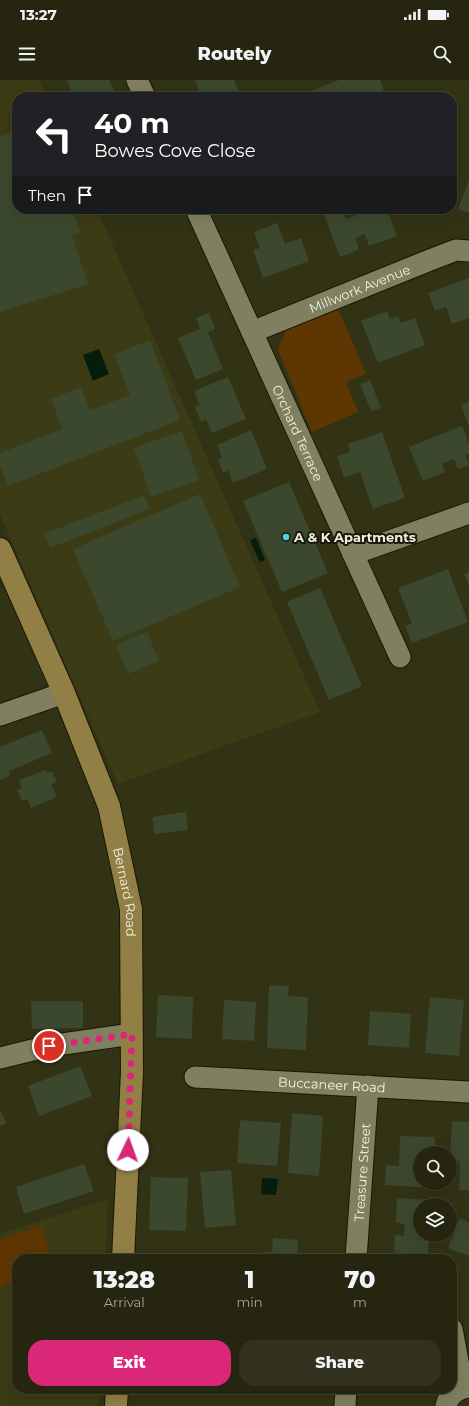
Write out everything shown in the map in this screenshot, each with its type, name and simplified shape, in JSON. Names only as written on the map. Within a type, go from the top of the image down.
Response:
[{"type":"main road","name":"Bernard Road","points":[[0,549],[64,693],[109,806],[131,909],[132,1072],[123,1254]]},
{"type":"main road","points":[[116,1406],[117,1394]]},
{"type":"street","points":[[137,80],[143,92]]},
{"type":"street","name":"Orchard Terrace","points":[[198,214],[400,657]]},
{"type":"street","name":"Millwork Avenue","points":[[252,332],[436,257],[456,250],[469,251]]},
{"type":"street","points":[[353,554],[469,513]]},
{"type":"street","points":[[0,715],[64,693]]},
{"type":"street","points":[[0,1058],[49,1046],[132,1034]]},
{"type":"street","name":"Buccaneer Road","points":[[195,1077],[469,1092]]},
{"type":"street","name":"Treasure Street","points":[[356,1254],[368,1086]]},
{"type":"street","points":[[457,1350],[466,1388]]},
{"type":"street","points":[[345,1406],[346,1394]]},
{"type":"street","points":[[446,1406],[452,1394]]},
{"type":"shaded area","points":[[0,80],[40,80],[46,92],[12,92],[12,214],[99,214],[320,712],[118,784],[0,515]]},
{"type":"shaded area","points":[[337,306],[366,374],[346,382],[358,412],[312,432],[278,350],[287,327]]},
{"type":"shaded area","points":[[99,349],[109,374],[93,381],[83,355]]},
{"type":"shaded area","points":[[256,538],[265,560],[260,562],[250,540]]},
{"type":"shaded area","points":[[262,1178],[278,1179],[276,1195],[261,1194]]},
{"type":"shaded area","points":[[108,1199],[105,1254],[12,1254],[12,1394],[100,1394],[99,1406],[0,1406],[0,1234]]},
{"type":"shaded area","points":[[41,1226],[50,1254],[12,1254],[12,1284],[0,1288],[0,1239]]},
{"type":"building","points":[[67,80],[109,80],[115,92],[72,92]]},
{"type":"building","points":[[195,80],[234,80],[239,92],[200,92]]},
{"type":"building","points":[[339,80],[380,80],[384,92],[309,92]]},
{"type":"building","points":[[12,132],[12,214],[75,214],[80,232],[72,235],[88,284],[0,312],[0,136]]},
{"type":"building","points":[[469,180],[469,213],[458,209]]},
{"type":"building","points":[[324,214],[344,214],[346,219],[360,214],[389,214],[397,236],[369,246],[365,234],[355,238],[359,250],[340,257]]},
{"type":"building","points":[[277,223],[285,244],[301,238],[309,261],[263,278],[253,250],[260,248],[254,232]]},
{"type":"building","points":[[469,278],[469,318],[452,324],[446,307],[435,311],[428,293]]},
{"type":"building","points":[[387,311],[390,319],[398,316],[401,323],[415,318],[425,345],[378,363],[361,321]]},
{"type":"building","points":[[209,313],[215,329],[208,332],[223,369],[196,380],[178,338],[200,329],[196,318]]},
{"type":"building","points":[[150,340],[180,420],[8,486],[0,465],[0,453],[62,429],[51,399],[81,387],[90,410],[130,395],[114,354]]},
{"type":"building","points":[[228,377],[246,419],[212,433],[206,419],[201,422],[195,407],[200,405],[194,391]]},
{"type":"building","points":[[370,380],[381,408],[371,411],[360,384]]},
{"type":"building","points":[[469,402],[469,427],[461,405]]},
{"type":"building","points":[[462,426],[469,444],[469,453],[465,455],[469,465],[458,469],[454,459],[442,464],[445,472],[423,481],[409,447]]},
{"type":"building","points":[[251,430],[267,469],[233,483],[228,470],[223,473],[218,460],[222,458],[217,445]]},
{"type":"building","points":[[182,431],[199,480],[151,497],[134,448]]},
{"type":"building","points":[[382,432],[405,498],[373,509],[360,472],[344,478],[337,456],[350,452],[348,444]]},
{"type":"building","name":"A & K Apartments","points":[[289,482],[328,573],[282,592],[243,501]]},
{"type":"building","points":[[200,494],[240,587],[113,641],[73,549]]},
{"type":"building","points":[[144,495],[150,509],[50,548],[44,534]]},
{"type":"building","points":[[448,569],[468,622],[412,643],[405,626],[412,623],[398,588]]},
{"type":"building","points":[[469,572],[469,586],[464,574]]},
{"type":"building","points":[[320,588],[362,686],[329,700],[287,602]]},
{"type":"building","points":[[147,632],[159,661],[128,674],[116,645]]},
{"type":"building","points":[[42,730],[52,753],[9,771],[10,776],[0,780],[0,747]]},
{"type":"building","points":[[45,770],[47,773],[52,771],[57,782],[51,784],[57,797],[31,808],[27,799],[22,801],[17,790],[22,788],[19,780]]},
{"type":"building","points":[[186,812],[188,830],[155,834],[152,817]]},
{"type":"building","points":[[269,985],[289,986],[288,996],[308,997],[306,1050],[267,1048]]},
{"type":"building","points":[[158,995],[193,997],[192,1039],[156,1037]]},
{"type":"building","points":[[430,997],[464,1000],[459,1056],[425,1053]]},
{"type":"building","points":[[224,1000],[256,1002],[254,1041],[222,1039]]},
{"type":"building","points":[[31,1001],[83,1001],[83,1028],[32,1029]]},
{"type":"building","points":[[370,1011],[411,1014],[409,1048],[368,1045]]},
{"type":"building","points":[[80,1066],[92,1096],[39,1116],[28,1086]]},
{"type":"building","points":[[0,1110],[7,1123],[0,1126]]},
{"type":"building","points":[[292,1113],[323,1116],[319,1176],[288,1173]]},
{"type":"building","points":[[240,1120],[281,1123],[277,1166],[237,1163]]},
{"type":"building","points":[[452,1121],[469,1122],[469,1190],[459,1190],[460,1161],[457,1161],[457,1146],[451,1146]]},
{"type":"building","points":[[400,1136],[435,1137],[434,1146],[413,1146],[413,1187],[385,1185],[386,1165],[399,1166]]},
{"type":"building","points":[[84,1164],[94,1191],[24,1214],[16,1187]]},
{"type":"building","points":[[231,1170],[236,1225],[205,1228],[200,1172]]},
{"type":"building","points":[[151,1177],[188,1178],[186,1231],[149,1230]]},
{"type":"building","points":[[397,1198],[413,1199],[413,1242],[429,1242],[428,1254],[394,1254],[395,1235],[404,1236],[405,1224],[396,1223]]},
{"type":"building","points":[[460,1218],[469,1222],[469,1256],[448,1248],[450,1242],[457,1242],[457,1226]]},
{"type":"building","points":[[273,1238],[298,1240],[297,1254],[263,1254],[263,1251],[272,1252]]},
{"type":"place","name":"A & K Apartments","points":[[286,537]]},
{"type":"route","points":[[49,1046],[132,1034],[132,1072],[128,1150]]}]
